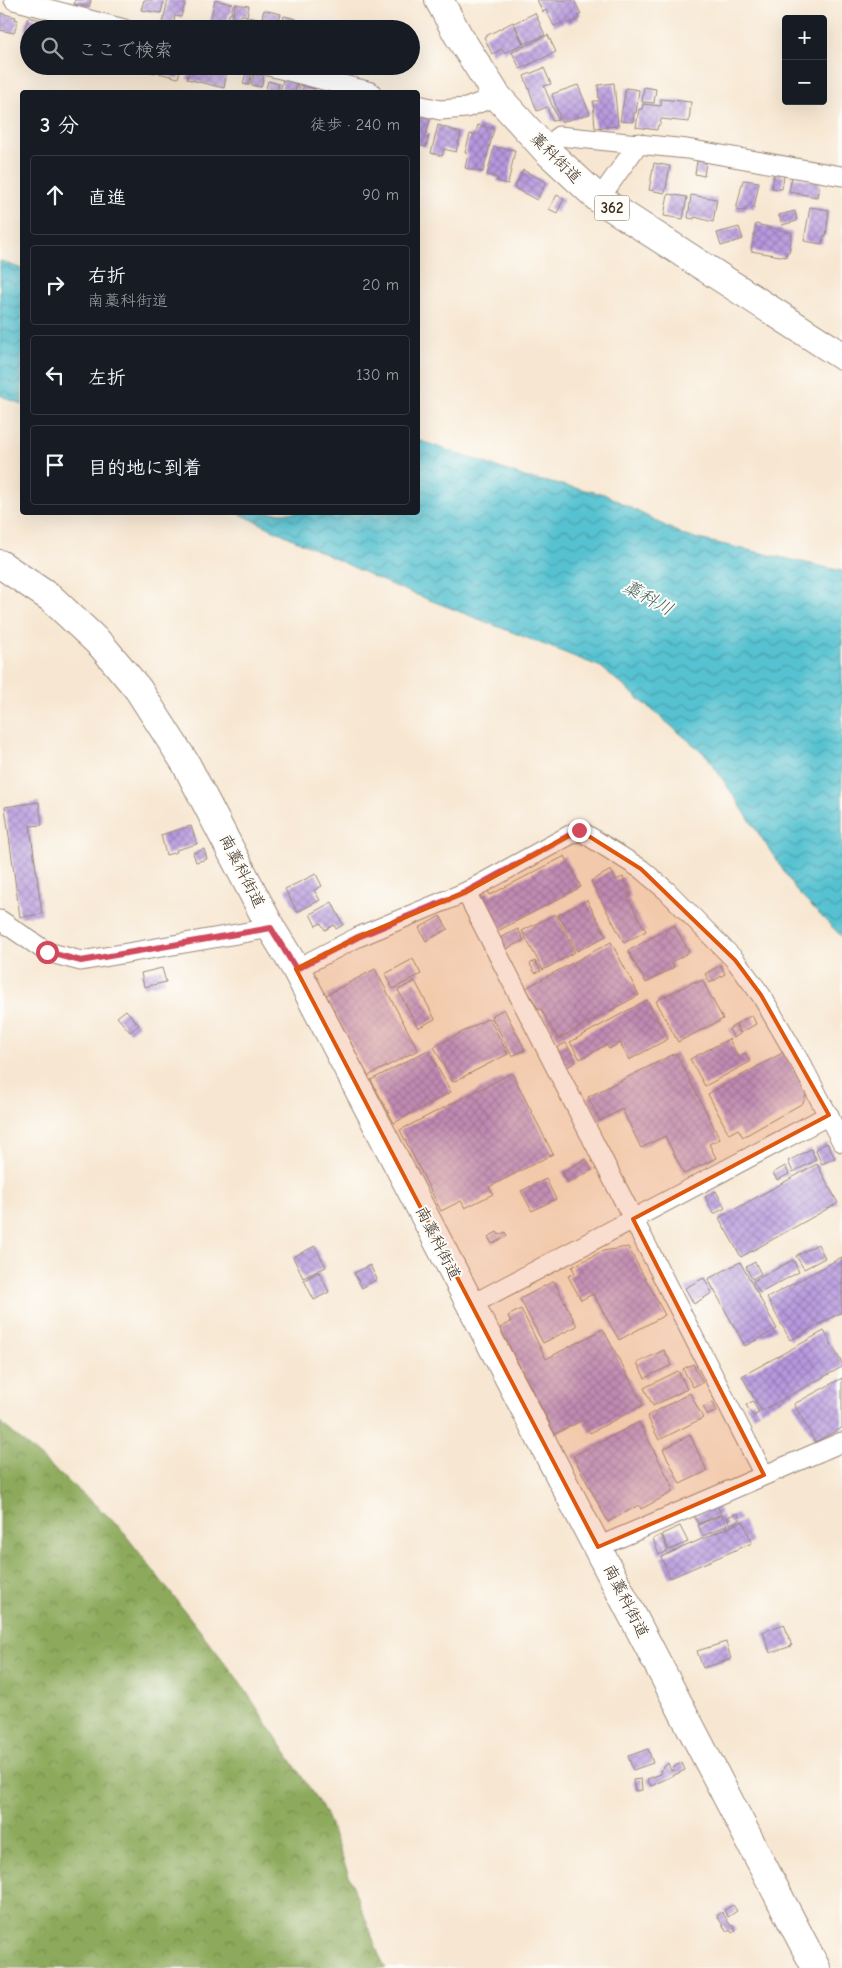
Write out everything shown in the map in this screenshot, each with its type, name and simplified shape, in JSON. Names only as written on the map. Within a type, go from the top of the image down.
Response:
[{"type":"main road","name":"藁科街道","points":[[439,0],[458,35],[497,96],[546,151],[599,199],[842,356]]},
{"type":"main road","name":"南藁科街道","points":[[0,564],[52,599],[102,646],[138,689],[186,764],[271,928],[296,969],[816,1968]]},
{"type":"street","points":[[14,0],[90,20]]},
{"type":"street","points":[[304,75],[363,90]]},
{"type":"street","points":[[420,105],[440,110],[458,109],[466,108],[497,96]]},
{"type":"street","points":[[559,136],[687,149],[842,176]]},
{"type":"street","points":[[599,199],[639,143]]},
{"type":"street","points":[[296,969],[358,937],[466,892],[579,830],[648,874],[674,897],[735,960],[761,995],[842,1142]]},
{"type":"street","points":[[466,892],[764,1475]]},
{"type":"street","points":[[0,920],[47,952],[81,961],[271,928]]},
{"type":"street","points":[[471,1305],[828,1115]]},
{"type":"street","points":[[598,1548],[842,1442]]},
{"type":"highlighted area","points":[[579,830],[641,869],[735,960],[761,995],[829,1115],[633,1219],[764,1475],[598,1547],[296,969],[358,937],[466,892]]},
{"type":"green space","points":[[0,1422],[117,1524],[240,1682],[325,1812],[379,1955],[386,1968],[0,1968]]},
{"type":"water","points":[[0,261],[20,268],[20,404],[0,395]]},
{"type":"water","name":"藁科川","points":[[420,441],[528,478],[604,494],[685,536],[842,571],[842,937],[799,894],[707,756],[601,667],[389,584],[242,515],[420,515]]},
{"type":"building","points":[[75,0],[91,0],[89,7],[74,4]]},
{"type":"building","points":[[144,0],[164,0],[161,13],[141,10]]},
{"type":"building","points":[[168,0],[186,0],[181,17],[175,16],[174,20],[163,20]]},
{"type":"building","points":[[215,0],[233,4],[228,20],[210,20]]},
{"type":"building","points":[[537,0],[574,0],[581,14],[578,16],[579,19],[568,24],[567,21],[554,26],[546,10],[543,12]]},
{"type":"building","points":[[235,4],[249,6],[247,16],[241,15],[240,20],[232,20]]},
{"type":"building","points":[[264,10],[281,14],[279,20],[262,17]]},
{"type":"building","points":[[0,13],[16,17],[15,19],[18,20],[14,33],[0,30]]},
{"type":"building","points":[[535,13],[545,35],[524,44],[514,23]]},
{"type":"building","points":[[284,16],[296,19],[296,20],[283,20]]},
{"type":"building","points":[[28,17],[40,20],[27,20]]},
{"type":"building","points":[[247,17],[260,20],[246,20]]},
{"type":"building","points":[[513,22],[523,44],[504,53],[502,49],[492,54],[484,37]]},
{"type":"building","points":[[548,35],[556,52],[520,69],[512,52]]},
{"type":"building","points":[[544,68],[551,84],[544,86],[558,120],[552,121],[547,107],[537,111],[524,76]]},
{"type":"building","points":[[167,75],[179,75],[178,78]]},
{"type":"building","points":[[188,75],[226,75],[224,88],[187,79]]},
{"type":"building","points":[[245,75],[252,75],[249,85],[243,84]]},
{"type":"building","points":[[254,75],[264,76],[261,87],[251,85]]},
{"type":"building","points":[[283,79],[298,83],[296,90],[280,90]]},
{"type":"building","points":[[268,81],[279,84],[278,90],[266,90]]},
{"type":"building","points":[[614,83],[618,126],[595,128],[593,101],[599,101],[598,85]]},
{"type":"building","points":[[300,85],[315,89],[315,90],[299,90]]},
{"type":"building","points":[[578,85],[590,114],[561,122],[552,94]]},
{"type":"building","points":[[644,87],[656,89],[654,103],[642,102]]},
{"type":"building","points":[[626,88],[639,90],[633,122],[620,121]]},
{"type":"building","points":[[661,99],[691,102],[689,122],[661,119],[657,130],[636,127],[639,109],[642,109],[643,104],[661,106]]},
{"type":"building","points":[[420,114],[431,117],[426,134],[429,135],[426,147],[420,146]]},
{"type":"building","points":[[438,125],[461,133],[456,152],[444,149],[442,156],[431,153]]},
{"type":"building","points":[[478,125],[494,129],[483,172],[465,168],[468,154],[465,153],[470,134],[475,135]]},
{"type":"building","points":[[494,147],[515,150],[508,184],[497,181],[498,178],[487,175]]},
{"type":"building","points":[[697,161],[706,162],[704,176],[695,174]]},
{"type":"building","points":[[654,163],[670,166],[665,193],[649,190]]},
{"type":"building","points":[[523,170],[546,182],[537,200],[514,188]]},
{"type":"building","points":[[774,174],[784,176],[782,189],[772,188]]},
{"type":"building","points":[[792,177],[820,182],[817,197],[789,192]]},
{"type":"building","points":[[743,180],[759,182],[754,208],[746,207],[745,211],[736,210]]},
{"type":"building","points":[[668,194],[687,197],[683,219],[664,216]]},
{"type":"building","points":[[557,195],[564,199],[557,213],[549,209]]},
{"type":"building","points":[[691,195],[717,199],[713,222],[695,217],[694,219],[688,218]]},
{"type":"building","points":[[810,207],[829,210],[826,236],[824,235],[822,244],[804,241]]},
{"type":"building","points":[[795,211],[797,221],[782,225],[779,215]]},
{"type":"building","points":[[756,224],[792,233],[789,252],[787,252],[786,257],[751,251]]},
{"type":"building","points":[[739,227],[743,239],[721,246],[717,233]]},
{"type":"building","points":[[39,802],[42,825],[30,826],[42,914],[20,917],[5,807]]},
{"type":"building","points":[[191,826],[197,844],[166,855],[161,835]]},
{"type":"building","points":[[204,849],[207,859],[196,862],[193,853]]},
{"type":"building","points":[[565,856],[581,887],[490,935],[478,912],[481,895],[488,891],[490,895]]},
{"type":"building","points":[[611,870],[616,880],[623,877],[631,896],[628,898],[646,931],[624,943],[591,881]]},
{"type":"building","points":[[316,874],[322,886],[314,890],[320,900],[297,912],[285,889]]},
{"type":"building","points":[[587,900],[606,936],[577,951],[558,915]]},
{"type":"building","points":[[332,902],[343,925],[336,929],[334,925],[325,930],[321,923],[316,926],[310,914]]},
{"type":"building","points":[[555,914],[575,952],[543,970],[522,931]]},
{"type":"building","points":[[440,916],[448,929],[426,941],[419,928]]},
{"type":"building","points":[[674,925],[689,952],[672,962],[674,967],[646,983],[628,951]]},
{"type":"building","points":[[518,929],[524,940],[500,952],[494,941]]},
{"type":"building","points":[[611,942],[639,995],[558,1039],[541,1009],[539,1010],[526,988]]},
{"type":"building","points":[[413,959],[421,974],[393,989],[385,974]]},
{"type":"building","points":[[535,961],[541,971],[535,973],[530,964]]},
{"type":"building","points":[[721,965],[725,974],[710,983],[705,974]]},
{"type":"building","points":[[162,968],[166,982],[144,987],[141,973]]},
{"type":"building","points":[[375,969],[418,1050],[368,1076],[326,995]]},
{"type":"building","points":[[702,980],[723,1019],[678,1042],[656,1001],[695,981],[696,983]]},
{"type":"building","points":[[415,981],[435,1019],[418,1028],[398,990]]},
{"type":"building","points":[[647,1000],[668,1039],[629,1060],[620,1043],[609,1049],[606,1045],[580,1059],[570,1042]]},
{"type":"building","points":[[504,1009],[525,1050],[512,1056],[491,1016]]},
{"type":"building","points":[[126,1010],[139,1025],[130,1032],[117,1017]]},
{"type":"building","points":[[752,1015],[756,1024],[741,1033],[736,1024]]},
{"type":"building","points":[[489,1018],[508,1054],[453,1082],[434,1047]]},
{"type":"building","points":[[735,1025],[740,1034],[734,1038],[729,1029]]},
{"type":"building","points":[[729,1039],[738,1057],[745,1053],[750,1062],[705,1086],[690,1059]]},
{"type":"building","points":[[566,1043],[576,1062],[564,1069],[554,1049]]},
{"type":"building","points":[[428,1050],[451,1092],[394,1123],[371,1080]]},
{"type":"building","points":[[784,1052],[807,1093],[803,1103],[743,1137],[738,1129],[729,1134],[708,1094]]},
{"type":"building","points":[[676,1053],[720,1139],[709,1144],[716,1158],[684,1174],[665,1136],[641,1148],[622,1109],[600,1121],[588,1097]]},
{"type":"building","points":[[512,1073],[553,1154],[489,1187],[493,1194],[465,1208],[461,1201],[441,1211],[400,1130]]},
{"type":"building","points":[[827,1143],[835,1158],[822,1164],[815,1149]]},
{"type":"building","points":[[811,1149],[816,1160],[793,1172],[788,1161]]},
{"type":"building","points":[[586,1159],[592,1170],[568,1183],[562,1172]]},
{"type":"building","points":[[817,1164],[838,1203],[741,1257],[719,1218]]},
{"type":"building","points":[[785,1166],[789,1174],[777,1180],[773,1173]]},
{"type":"building","points":[[546,1179],[556,1199],[532,1211],[521,1191]]},
{"type":"building","points":[[716,1191],[725,1208],[714,1214],[705,1197]]},
{"type":"building","points":[[497,1232],[499,1235],[505,1232],[507,1236],[492,1244],[488,1237]]},
{"type":"building","points":[[818,1244],[825,1258],[804,1269],[796,1256]]},
{"type":"building","points":[[315,1246],[326,1267],[303,1278],[293,1257]]},
{"type":"building","points":[[628,1247],[665,1315],[619,1340],[593,1294],[581,1300],[568,1276],[575,1273],[572,1267],[603,1251]]},
{"type":"building","points":[[842,1257],[842,1312],[790,1340],[767,1298]]},
{"type":"building","points":[[793,1260],[799,1272],[760,1293],[753,1281]]},
{"type":"building","points":[[740,1262],[777,1329],[745,1346],[708,1279]]},
{"type":"building","points":[[755,1262],[761,1274],[752,1279],[746,1267]]},
{"type":"building","points":[[370,1265],[377,1279],[362,1288],[354,1273]]},
{"type":"building","points":[[319,1272],[329,1292],[314,1300],[304,1280]]},
{"type":"building","points":[[704,1278],[712,1293],[694,1304],[685,1288]]},
{"type":"building","points":[[554,1281],[577,1326],[543,1343],[520,1299]]},
{"type":"building","points":[[521,1309],[546,1359],[603,1329],[643,1405],[590,1433],[583,1420],[555,1434],[500,1328],[511,1322],[508,1316]]},
{"type":"building","points":[[824,1331],[842,1363],[842,1367],[761,1411],[742,1376]]},
{"type":"building","points":[[664,1350],[672,1365],[645,1378],[637,1363]]},
{"type":"building","points":[[693,1364],[703,1382],[693,1387],[683,1369]]},
{"type":"building","points":[[678,1371],[687,1389],[653,1406],[644,1388]]},
{"type":"building","points":[[842,1378],[842,1428],[815,1442],[794,1404]]},
{"type":"building","points":[[690,1393],[703,1418],[659,1440],[647,1416]]},
{"type":"building","points":[[753,1401],[759,1413],[753,1416],[746,1405]]},
{"type":"building","points":[[713,1402],[717,1411],[708,1415],[703,1407]]},
{"type":"building","points":[[639,1422],[673,1487],[671,1488],[673,1492],[641,1509],[639,1505],[608,1522],[573,1456]]},
{"type":"building","points":[[690,1435],[707,1471],[680,1484],[663,1449]]},
{"type":"building","points":[[717,1505],[721,1514],[698,1524],[694,1516]]},
{"type":"building","points":[[738,1513],[740,1520],[730,1524],[727,1517]]},
{"type":"building","points":[[722,1515],[727,1525],[703,1536],[698,1525]]},
{"type":"building","points":[[743,1521],[752,1543],[670,1578],[661,1557]]},
{"type":"building","points":[[680,1526],[688,1542],[669,1550],[662,1534]]},
{"type":"building","points":[[661,1535],[668,1551],[659,1555],[653,1539]]},
{"type":"building","points":[[784,1624],[792,1646],[770,1653],[763,1632]]},
{"type":"building","points":[[726,1642],[731,1659],[703,1668],[697,1651]]},
{"type":"building","points":[[648,1749],[653,1763],[633,1770],[628,1756]]},
{"type":"building","points":[[668,1763],[671,1771],[674,1770],[673,1767],[682,1763],[685,1770],[651,1786],[647,1779],[661,1774],[660,1771]]},
{"type":"building","points":[[641,1779],[642,1790],[635,1791],[633,1780]]},
{"type":"building","points":[[733,1905],[737,1911],[728,1917],[724,1910]]},
{"type":"building","points":[[722,1912],[736,1930],[732,1933],[730,1930],[727,1932],[717,1916]]},
{"type":"route","points":[[47,952],[81,961],[271,928],[296,969],[358,937],[466,892],[579,830]]}]
